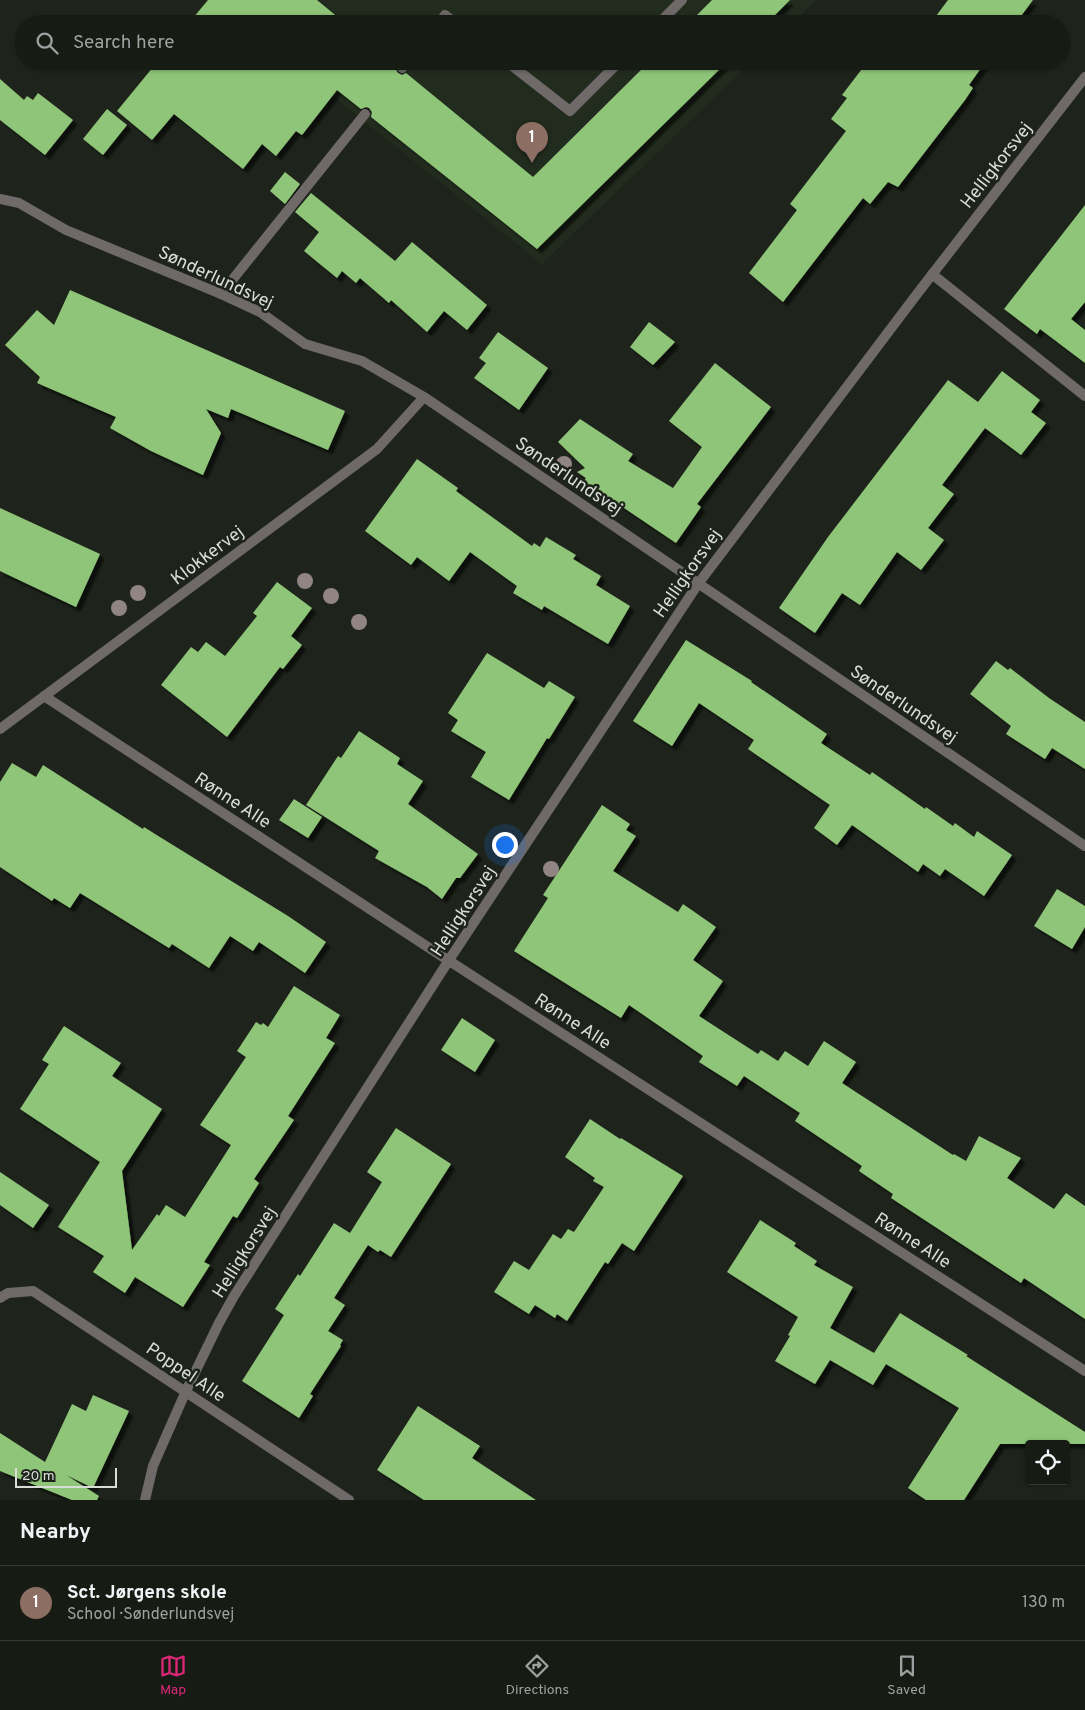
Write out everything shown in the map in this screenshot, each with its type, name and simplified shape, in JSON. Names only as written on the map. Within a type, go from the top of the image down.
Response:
[{"type":"street","points":[[667,15],[682,0]]},
{"type":"street","points":[[518,70],[570,111],[611,70]]},
{"type":"street","name":"Helligkorsvej","points":[[145,1500],[153,1466],[186,1391],[234,1296],[450,960],[698,584],[932,274],[1085,77]]},
{"type":"street","points":[[221,294],[365,114]]},
{"type":"street","name":"Sønderlundsvej","points":[[0,199],[18,203],[73,233],[260,312],[305,344],[362,361],[424,397],[1085,846]]},
{"type":"street","points":[[932,274],[1085,396]]},
{"type":"street","name":"Klokkervej","points":[[0,730],[377,449],[424,397]]},
{"type":"street","name":"Rønne Alle","points":[[44,696],[1085,1371]]},
{"type":"street","name":"Poppel Alle","points":[[0,1298],[8,1293],[33,1291],[349,1500]]},
{"type":"shaded area","points":[[213,0],[816,0],[800,15],[231,15]]},
{"type":"shaded area","points":[[300,70],[743,70],[542,264]]},
{"type":"building","points":[[208,0],[317,0],[335,15],[196,15]]},
{"type":"building","points":[[712,0],[790,0],[775,15],[697,15]]},
{"type":"building","points":[[948,0],[1033,0],[1022,15],[937,15]]},
{"type":"building","points":[[151,70],[396,70],[402,75],[406,73],[533,177],[641,70],[719,70],[537,249],[371,117],[372,112],[369,108],[361,109],[337,90],[302,135],[296,131],[276,156],[262,144],[243,169],[174,114],[152,140],[117,111]]},
{"type":"building","points":[[861,70],[980,70],[969,85],[973,88],[965,100],[898,187],[888,182],[870,204],[863,198],[783,302],[749,273],[797,210],[790,204],[846,131],[831,119],[847,98],[842,95]]},
{"type":"building","points":[[0,79],[24,100],[27,96],[33,100],[38,93],[73,120],[45,155],[0,120]]},
{"type":"building","points":[[107,109],[127,125],[103,155],[83,139]]},
{"type":"building","points":[[285,172],[300,184],[285,204],[270,191]]},
{"type":"building","points":[[311,193],[395,261],[412,242],[487,305],[467,330],[444,311],[427,332],[391,300],[389,303],[360,278],[356,283],[342,271],[337,278],[304,251],[319,232],[295,212]]},
{"type":"building","points":[[1085,205],[1085,302],[1071,319],[1085,330],[1085,363],[1040,329],[1037,334],[1004,309]]},
{"type":"building","points":[[70,290],[345,411],[328,450],[231,409],[228,418],[206,409],[221,433],[203,475],[151,451],[110,428],[116,417],[37,383],[40,377],[5,345],[37,310],[54,325]]},
{"type":"building","points":[[649,322],[675,342],[653,365],[630,347]]},
{"type":"building","points":[[498,332],[548,368],[519,410],[474,378],[486,363],[479,358]]},
{"type":"building","points":[[715,363],[771,407],[697,504],[701,507],[676,543],[584,481],[586,478],[577,472],[585,468],[558,442],[580,419],[633,454],[628,461],[673,488],[702,447],[669,421]]},
{"type":"building","points":[[1002,371],[1040,400],[1031,412],[1046,423],[1021,455],[985,428],[942,485],[954,494],[928,528],[944,540],[921,570],[897,552],[860,605],[842,593],[815,633],[779,608],[828,537],[948,380],[978,402]]},
{"type":"building","points":[[417,459],[458,488],[456,491],[532,546],[534,543],[540,547],[546,537],[576,555],[573,559],[601,576],[596,585],[630,606],[608,644],[544,606],[542,610],[513,593],[517,586],[470,552],[449,581],[417,557],[411,565],[365,531]]},
{"type":"building","points":[[0,508],[100,554],[76,607],[0,571]]},
{"type":"building","points":[[277,582],[312,608],[291,636],[302,645],[283,669],[280,667],[227,737],[161,685],[191,647],[198,652],[206,642],[225,656],[257,616],[253,613]]},
{"type":"building","points":[[686,640],[752,681],[827,734],[821,743],[870,775],[872,772],[953,826],[955,823],[974,837],[977,831],[1012,855],[984,896],[945,869],[940,876],[923,864],[918,872],[852,825],[837,845],[814,828],[830,805],[748,749],[754,740],[699,703],[672,746],[633,721]]},
{"type":"building","points":[[487,653],[544,688],[549,681],[575,697],[509,800],[471,777],[486,752],[451,731],[458,720],[448,713]]},
{"type":"building","points":[[996,661],[1008,670],[1010,668],[1049,698],[1085,722],[1085,769],[1052,748],[1045,759],[1006,734],[1011,726],[970,694]]},
{"type":"building","points":[[359,731],[400,758],[397,764],[423,781],[408,804],[478,854],[460,878],[456,878],[442,899],[427,887],[375,858],[379,851],[306,805],[338,756],[341,758]]},
{"type":"building","points":[[12,763],[36,777],[43,765],[143,829],[144,827],[288,916],[326,942],[305,973],[259,942],[253,951],[230,936],[209,968],[172,944],[169,948],[80,893],[70,908],[54,898],[52,901],[0,867],[0,782]]},
{"type":"building","points":[[294,799],[322,817],[308,838],[279,820]]},
{"type":"building","points":[[602,805],[630,824],[626,830],[636,836],[613,871],[678,912],[683,904],[716,927],[693,960],[723,981],[699,1016],[758,1054],[761,1050],[778,1061],[785,1051],[808,1066],[824,1041],[856,1062],[842,1083],[953,1155],[966,1161],[979,1136],[1021,1158],[1007,1178],[1054,1209],[1066,1193],[1085,1206],[1085,1319],[1024,1278],[1021,1283],[891,1198],[893,1194],[859,1171],[862,1166],[795,1121],[800,1113],[744,1076],[737,1086],[699,1062],[703,1056],[629,1005],[621,1018],[514,951],[548,898],[543,895]]},
{"type":"building","points":[[1057,889],[1085,906],[1085,927],[1072,949],[1034,926]]},
{"type":"building","points":[[294,986],[340,1015],[326,1038],[335,1043],[288,1116],[294,1120],[254,1179],[259,1183],[237,1218],[233,1216],[204,1262],[210,1265],[183,1307],[135,1277],[125,1293],[93,1272],[104,1256],[58,1227],[100,1162],[20,1109],[49,1064],[42,1060],[64,1026],[121,1063],[112,1076],[162,1109],[122,1171],[132,1250],[157,1214],[159,1216],[166,1205],[185,1217],[231,1145],[200,1125],[246,1057],[237,1051],[256,1022],[261,1025],[263,1023],[268,1027]]},
{"type":"building","points":[[462,1018],[495,1040],[475,1072],[441,1050]]},
{"type":"building","points":[[590,1119],[683,1176],[634,1251],[622,1243],[608,1264],[605,1262],[567,1321],[557,1314],[555,1318],[535,1305],[529,1314],[494,1292],[514,1261],[529,1270],[553,1234],[561,1239],[568,1229],[574,1232],[604,1187],[593,1181],[595,1178],[565,1157]]},
{"type":"building","points":[[396,1128],[451,1164],[391,1257],[380,1250],[378,1252],[368,1245],[334,1298],[345,1305],[328,1331],[343,1340],[310,1394],[313,1396],[299,1418],[242,1381],[284,1315],[275,1309],[298,1274],[300,1276],[334,1223],[350,1233],[382,1182],[367,1172]]},
{"type":"building","points":[[0,1172],[49,1205],[33,1228],[0,1205]]},
{"type":"building","points":[[760,1220],[796,1243],[794,1246],[817,1261],[814,1265],[853,1287],[830,1328],[874,1353],[900,1313],[1085,1432],[1085,1444],[1070,1444],[1070,1440],[1025,1440],[1025,1444],[1000,1444],[964,1500],[926,1500],[908,1488],[959,1408],[886,1364],[873,1385],[830,1360],[815,1384],[775,1361],[790,1336],[788,1335],[798,1317],[727,1272]]},
{"type":"building","points":[[93,1395],[129,1411],[93,1488],[66,1475],[99,1496],[97,1500],[72,1500],[0,1471],[0,1433],[45,1462],[72,1404],[86,1411]]},
{"type":"building","points":[[418,1406],[480,1446],[472,1458],[536,1500],[424,1500],[377,1470]]},
{"type":"place","name":"Sct. Jørgens skole","points":[[532,163]]}]
